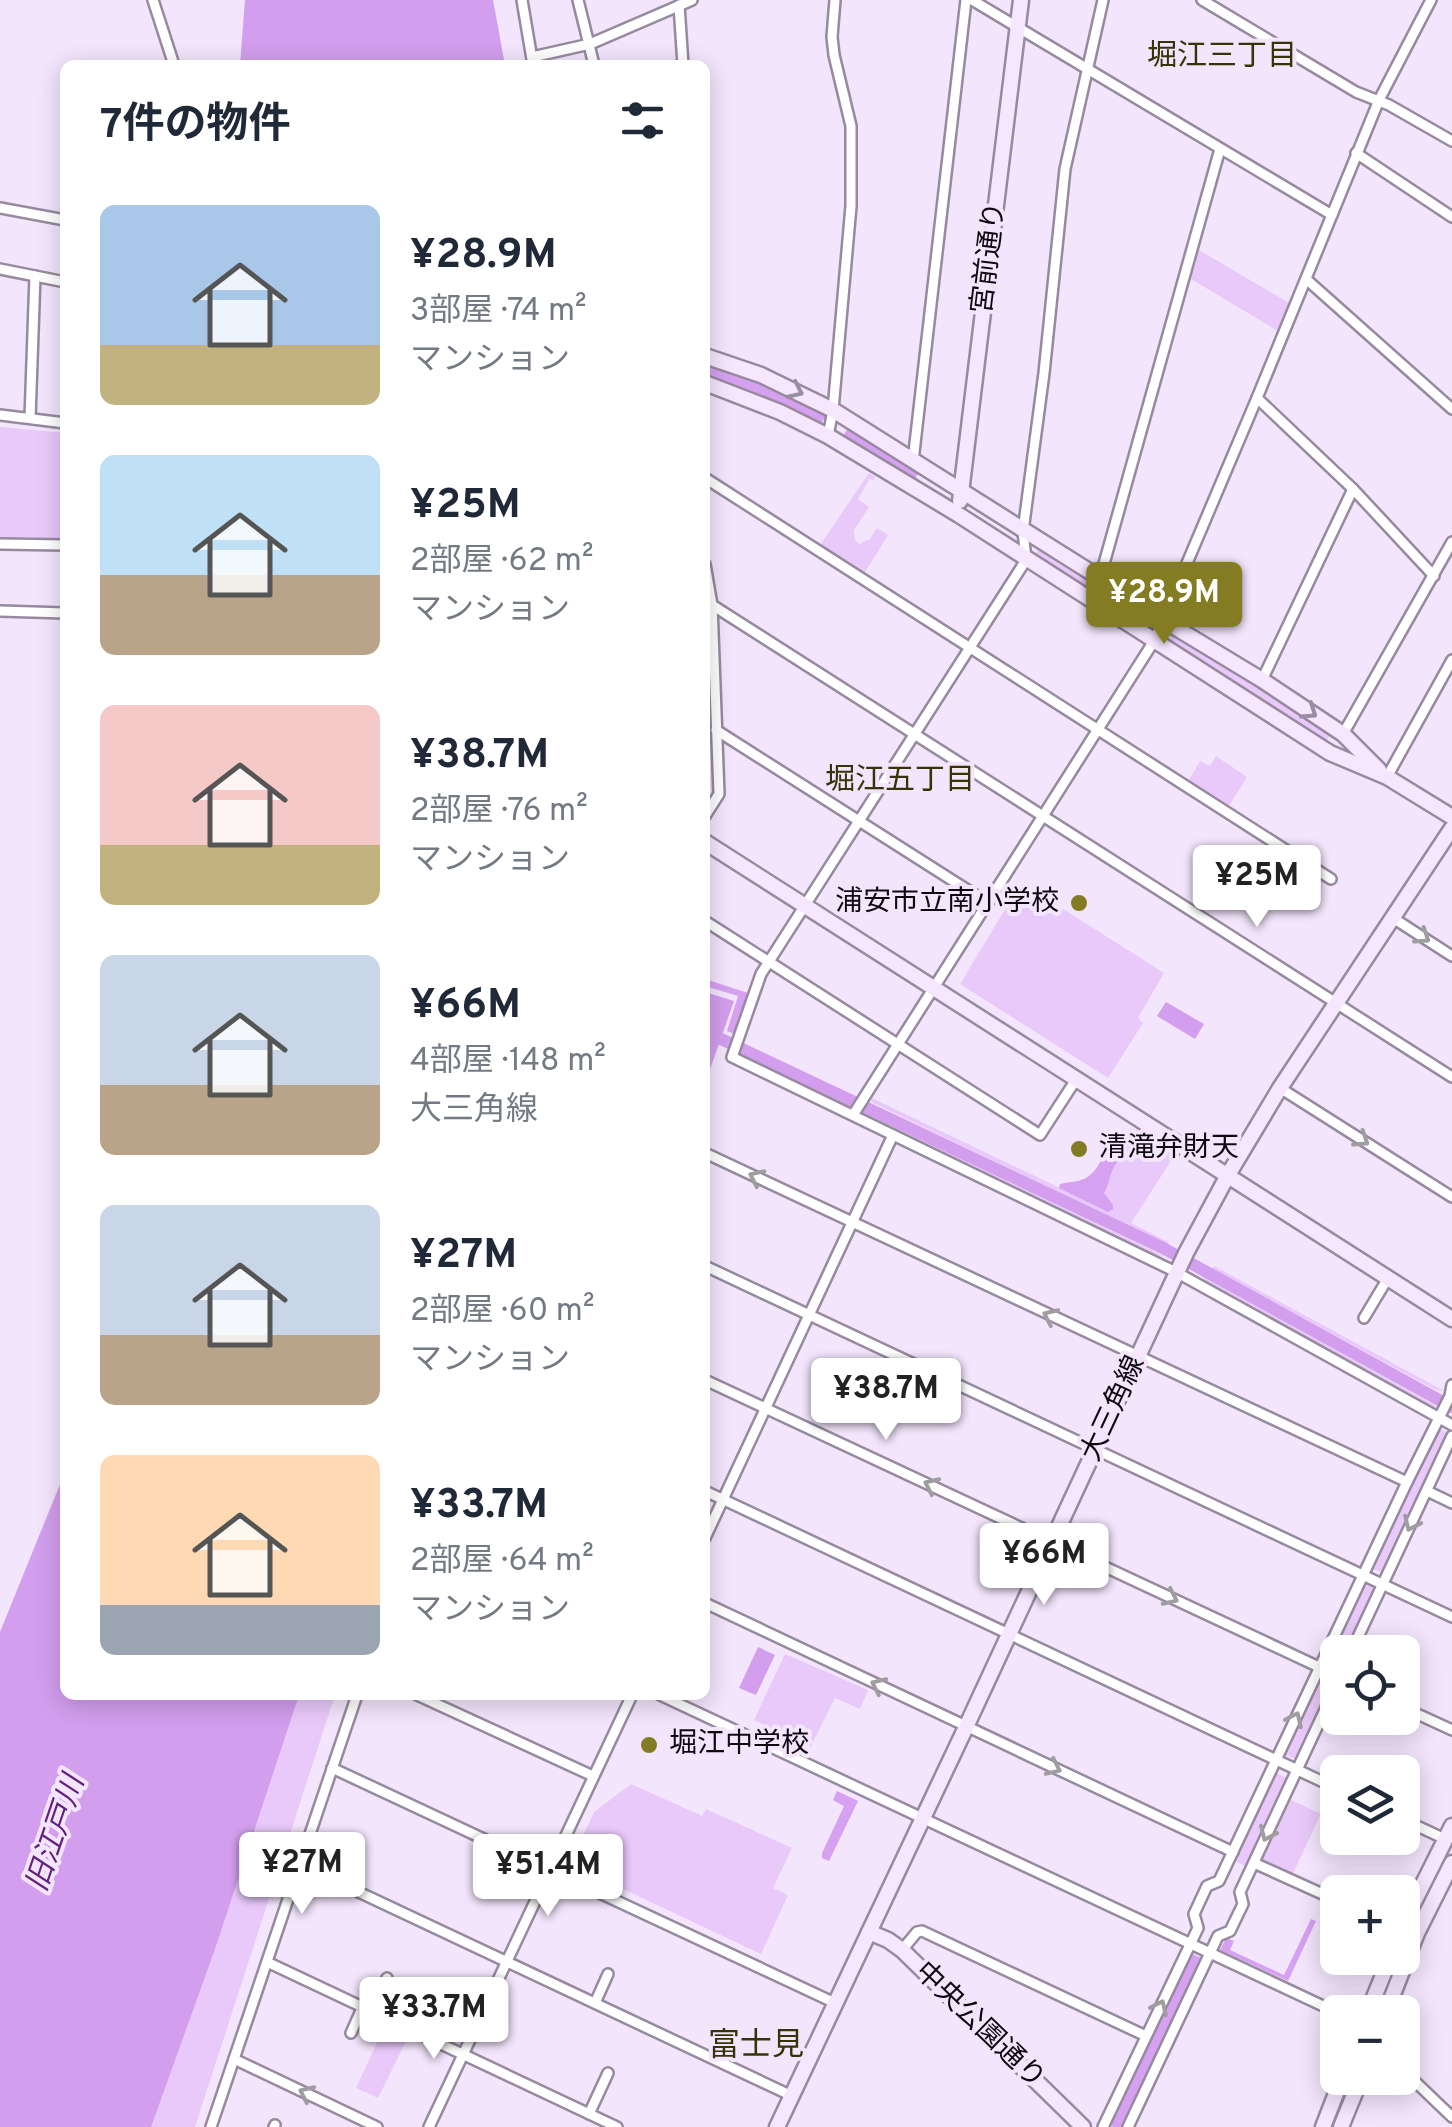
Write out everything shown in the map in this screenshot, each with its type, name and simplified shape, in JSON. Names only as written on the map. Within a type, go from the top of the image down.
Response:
[{"type":"street","points":[[154,0],[172,60]]},
{"type":"street","points":[[522,0],[532,60]]},
{"type":"street","points":[[578,0],[593,60]]},
{"type":"street","points":[[535,60],[590,44],[692,0]]},
{"type":"street","points":[[828,436],[834,410],[852,206],[852,126],[832,37],[836,0]]},
{"type":"street","points":[[914,461],[969,0],[1332,215]]},
{"type":"street","name":"宮前通り","points":[[959,515],[1021,0]]},
{"type":"street","points":[[1103,0],[1065,169],[1023,531],[1026,560],[769,962],[732,1057],[893,1135],[1180,1264],[1452,1424]]},
{"type":"street","points":[[1202,0],[1356,92],[1452,141]]},
{"type":"street","points":[[853,1115],[1154,641],[1378,100],[1431,0]]},
{"type":"street","points":[[679,5],[683,60]]},
{"type":"street","points":[[1100,578],[1220,150]]},
{"type":"street","points":[[1356,153],[1452,217]]},
{"type":"street","points":[[0,208],[60,219]]},
{"type":"street","points":[[0,269],[60,281]]},
{"type":"street","points":[[30,418],[35,276]]},
{"type":"street","points":[[1306,279],[1452,409]]},
{"type":"street","points":[[710,358],[761,375],[834,410],[1344,734],[1387,777]]},
{"type":"street","points":[[710,385],[828,436],[959,515],[1330,753],[1387,777],[1452,817]]},
{"type":"street","points":[[1256,398],[1353,488],[1434,576]]},
{"type":"street","points":[[0,415],[60,422]]},
{"type":"street","points":[[710,481],[1331,879]]},
{"type":"street","points":[[1262,680],[1353,488]]},
{"type":"street","points":[[1344,734],[1452,542]]},
{"type":"street","points":[[0,544],[60,545]]},
{"type":"street","points":[[710,593],[719,794],[710,808]]},
{"type":"street","points":[[712,605],[1452,1077]]},
{"type":"street","points":[[0,612],[60,613]]},
{"type":"street","points":[[1387,777],[1452,660]]},
{"type":"street","points":[[716,730],[988,903]]},
{"type":"street","name":"大三角線","points":[[777,2127],[1180,1264],[1280,1088],[1452,828]]},
{"type":"street","points":[[710,845],[1452,1319]]},
{"type":"street","points":[[1394,918],[1452,956]]},
{"type":"street","points":[[710,924],[1040,1134],[1077,1078]]},
{"type":"street","points":[[1280,1088],[1452,1198]]},
{"type":"street","points":[[710,1528],[893,1135]]},
{"type":"street","points":[[710,1155],[1407,1482]]},
{"type":"street","points":[[710,1268],[1452,1617]]},
{"type":"street","points":[[1364,1318],[1388,1278]]},
{"type":"street","points":[[710,1382],[1319,1668]]},
{"type":"street","points":[[1104,2127],[1198,1928],[1194,1914],[1200,1900],[1207,1886],[1219,1881],[1451,1391]]},
{"type":"street","points":[[1360,1635],[1452,1436]]},
{"type":"street","points":[[1426,1491],[1452,1503]]},
{"type":"street","points":[[710,1493],[1320,1780]]},
{"type":"street","points":[[710,1606],[1232,1852]]},
{"type":"street","points":[[211,2127],[354,1700]]},
{"type":"street","points":[[428,1700],[593,1776]]},
{"type":"street","points":[[429,2127],[630,1700]]},
{"type":"street","points":[[671,1700],[1320,2005]]},
{"type":"street","points":[[1420,1715],[1452,1730]]},
{"type":"street","points":[[1128,2127],[1218,1936],[1230,1932],[1243,1904],[1240,1892],[1320,1719]]},
{"type":"street","points":[[332,1768],[835,2004]]},
{"type":"street","points":[[1420,1824],[1448,1832],[1420,1889]]},
{"type":"street","points":[[1254,1863],[1320,1894]]},
{"type":"street","points":[[1393,1995],[1452,1863]]},
{"type":"street","points":[[299,1864],[792,2096]]},
{"type":"street","name":"中央公園通り","points":[[869,1932],[902,1950],[1083,2127]]},
{"type":"street","points":[[902,1950],[916,1932],[922,1932],[1146,2036]]},
{"type":"street","points":[[267,1962],[617,2127]]},
{"type":"street","points":[[594,2003],[608,1974]]},
{"type":"street","points":[[351,2033],[387,1978]]},
{"type":"street","points":[[234,2060],[377,2127]]},
{"type":"street","points":[[589,2114],[608,2074]]},
{"type":"street","points":[[1420,2086],[1452,2116]]},
{"type":"street","points":[[1322,2127],[1335,2095]]},
{"type":"street","points":[[1341,2127],[1354,2095]]},
{"type":"shaded area","points":[[1199,250],[1289,303],[1278,331],[1191,279]]},
{"type":"shaded area","points":[[710,365],[824,411],[826,416],[820,425],[710,380]]},
{"type":"shaded area","points":[[849,426],[920,471],[914,480],[842,438]]},
{"type":"shaded area","points":[[0,427],[60,433],[60,539],[0,538]]},
{"type":"shaded area","points":[[869,473],[874,480],[869,479],[858,499],[869,507],[854,530],[855,540],[859,544],[870,539],[877,528],[888,535],[864,574],[820,545]]},
{"type":"shaded area","points":[[1039,549],[1146,617],[1141,624],[1034,556]]},
{"type":"shaded area","points":[[1174,635],[1331,734],[1324,744],[1169,642]]},
{"type":"shaded area","points":[[1216,756],[1247,777],[1227,809],[1188,782],[1200,761],[1210,766]]},
{"type":"shaded area","points":[[1027,886],[1164,973],[1138,1018],[1143,1023],[1108,1078],[960,984],[1015,893]]},
{"type":"shaded area","points":[[710,981],[751,994],[737,1035],[727,1031],[738,996],[710,988]]},
{"type":"shaded area","points":[[872,1098],[1089,1202],[1137,1129],[1176,1153],[1131,1223],[1170,1243],[871,1102]]},
{"type":"shaded area","points":[[865,1112],[1164,1256],[1158,1257],[865,1116]]},
{"type":"shaded area","points":[[1132,1132],[1104,1193],[1113,1209],[1108,1212],[1059,1188],[1060,1184],[1083,1179],[1094,1171],[1110,1134]]},
{"type":"shaded area","points":[[1214,1266],[1444,1391],[1212,1269]]},
{"type":"shaded area","points":[[1202,1276],[1438,1407],[1207,1284]]},
{"type":"shaded area","points":[[1438,1429],[1450,1433],[1385,1574],[1371,1568]]},
{"type":"shaded area","points":[[1365,1584],[1377,1589],[1355,1635],[1341,1635]]},
{"type":"shaded area","points":[[785,1654],[868,1690],[860,1709],[835,1698],[811,1746],[754,1720]]},
{"type":"shaded area","points":[[1320,1678],[1320,1710],[1297,1760],[1284,1754]]},
{"type":"shaded area","points":[[288,1700],[333,1700],[195,2127],[143,2127]]},
{"type":"shaded area","points":[[1275,1772],[1288,1779],[1246,1866],[1234,1861]]},
{"type":"shaded area","points":[[631,1784],[702,1816],[706,1809],[792,1848],[773,1888],[788,1895],[761,1954],[570,1864],[594,1812]]},
{"type":"shaded area","points":[[837,1791],[858,1801],[829,1861],[822,1858],[822,1853],[844,1806],[833,1800]]},
{"type":"shaded area","points":[[1291,1800],[1320,1814],[1292,1875],[1262,1861]]},
{"type":"shaded area","points":[[1311,1919],[1316,1921],[1288,1981],[1220,1950],[1226,1938],[1234,1941],[1230,1950],[1284,1975]]},
{"type":"shaded area","points":[[1190,1953],[1204,1959],[1124,2127],[1113,2127],[1109,2123]]},
{"type":"shaded area","points":[[385,2026],[408,2037],[378,2098],[356,2088]]},
{"type":"water","points":[[245,0],[493,0],[504,60],[240,60]]},
{"type":"water","points":[[710,994],[734,1001],[710,1069]]},
{"type":"water","points":[[1166,1002],[1204,1024],[1195,1039],[1157,1016]]},
{"type":"water","name":"旧江戸川","points":[[60,1484],[60,1700],[297,1700],[151,2127],[0,2127],[0,1632]]},
{"type":"water","points":[[758,1647],[775,1655],[756,1695],[739,1688]]},
{"type":"waterway","points":[[721,1039],[1163,1248],[1452,1407]]},
{"type":"place","name":"浦安市立南小学校","points":[[1079,903]]},
{"type":"place","name":"清滝弁財天","points":[[1079,1149]]},
{"type":"place","name":"堀江中学校","points":[[649,1745]]},
{"type":"district","name":"堀江三丁目","points":[[1222,57]]},
{"type":"district","name":"堀江五丁目","points":[[900,781]]},
{"type":"district","name":"富士見","points":[[756,2047]]}]
